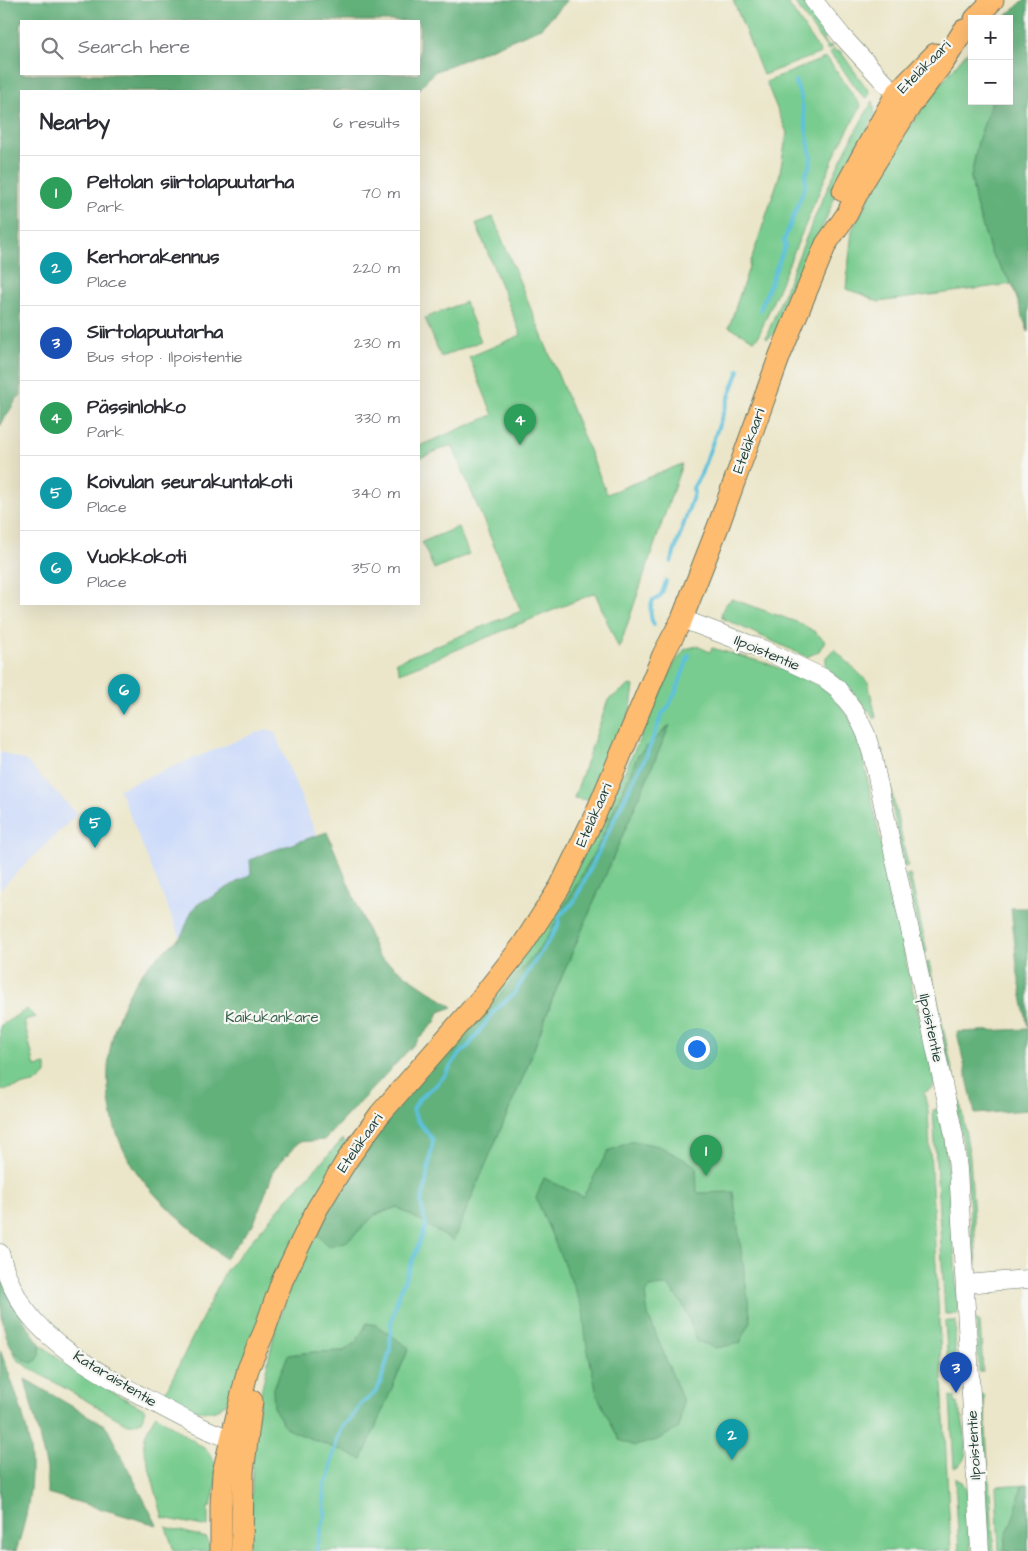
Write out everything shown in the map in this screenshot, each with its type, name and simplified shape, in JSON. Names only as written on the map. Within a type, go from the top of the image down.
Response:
[{"type":"main road","name":"Eteläkaari","points":[[978,15],[993,0]]},
{"type":"main road","name":"Eteläkaari","points":[[221,1551],[223,1473],[238,1441],[248,1370],[286,1273],[317,1209],[347,1160],[380,1114],[478,1002],[516,953],[560,886],[596,812],[663,655],[682,619],[719,524],[780,355],[826,244],[833,211],[862,154],[936,53],[968,25]]},
{"type":"main road","name":"Eteläkaari","points":[[238,1441],[243,1472],[242,1551]]},
{"type":"street","points":[[813,0],[842,36],[904,99]]},
{"type":"street","name":"Ilpoistentie","points":[[682,619],[762,650],[824,678],[837,688],[851,704],[862,723],[873,758],[954,1135],[958,1169],[980,1551]]},
{"type":"street","name":"Kataraistentie","points":[[0,1253],[5,1270],[24,1308],[36,1323],[77,1358],[183,1419],[238,1441]]},
{"type":"street","points":[[964,1284],[1028,1279]]},
{"type":"shaded area","points":[[265,729],[275,733],[331,871],[180,937],[119,789],[258,732],[261,733]]},
{"type":"shaded area","points":[[0,752],[26,761],[77,814],[0,889]]},
{"type":"green space","points":[[0,0],[567,0],[541,28],[434,72],[418,90],[20,90],[20,396],[0,426]]},
{"type":"green space","points":[[733,0],[786,0],[821,53],[763,75]]},
{"type":"green space","points":[[793,0],[802,0],[824,30],[822,32],[826,38],[823,40],[829,47],[831,45],[832,47],[828,50]]},
{"type":"green space","points":[[1024,0],[1028,0],[1028,332],[1012,284],[991,253],[976,205],[971,177],[978,141],[991,105],[1013,105],[1013,15],[1007,15]]},
{"type":"green space","points":[[834,49],[837,52],[840,51],[870,93],[868,97],[864,98],[830,53]]},
{"type":"green space","points":[[968,51],[968,105],[991,105],[978,141],[971,177],[976,205],[991,253],[1012,284],[878,302],[846,289],[852,230],[903,138],[932,94]]},
{"type":"green space","points":[[827,58],[861,106],[837,150],[758,337],[754,340],[729,327],[779,177],[787,133],[766,82]]},
{"type":"green space","points":[[873,101],[875,115],[852,158],[781,329],[767,339],[766,337],[802,247],[828,187]]},
{"type":"green space","points":[[493,217],[607,494],[682,464],[619,649],[595,593],[400,673],[396,662],[521,611],[452,445],[420,458],[420,446],[493,415],[469,357],[521,335],[476,224]]},
{"type":"green space","points":[[465,302],[481,341],[441,357],[425,318]]},
{"type":"green space","points":[[458,527],[469,554],[434,569],[422,542]]},
{"type":"green space","points":[[732,599],[802,624],[825,641],[819,651],[807,657],[722,618],[724,607]]},
{"type":"green space","points":[[697,646],[710,652],[712,648],[769,664],[810,681],[828,691],[848,715],[859,738],[906,962],[935,1083],[933,1087],[924,1093],[928,1111],[951,1551],[249,1551],[254,1438],[261,1393],[275,1330],[293,1279],[316,1233],[348,1241],[375,1215],[397,1207],[453,1240],[526,1070],[554,995],[669,726],[638,755],[600,842],[546,940],[484,1014],[466,1031],[596,834],[674,664],[685,649]],"holes":[[[356,1342],[288,1429],[288,1355],[344,1351]]]},
{"type":"green space","points":[[834,649],[868,682],[875,719],[852,692],[826,667],[826,657]]},
{"type":"green space","points":[[630,685],[634,686],[631,708],[595,795],[587,800],[574,798],[608,700]]},
{"type":"green space","points":[[670,725],[554,995],[526,1070],[453,1241],[397,1207],[375,1215],[348,1241],[329,1246],[316,1233],[375,1138],[425,1072],[484,1014],[546,940],[600,842],[638,755]]},
{"type":"green space","points":[[882,749],[908,865],[906,867],[904,866],[881,752]]},
{"type":"green space","name":"Kaikukankare","points":[[327,832],[378,956],[453,1007],[439,1012],[435,1022],[324,1140],[299,1142],[275,1168],[254,1223],[225,1259],[157,1197],[138,1174],[124,1150],[114,1124],[109,1097],[108,1069],[111,1042],[119,1015],[131,990],[147,967],[181,936],[196,906],[251,874],[250,860]]},
{"type":"green space","points":[[910,874],[927,952],[923,953],[906,875]]},
{"type":"green space","points":[[1011,908],[1028,908],[1028,1028],[1018,974]]},
{"type":"green space","points":[[929,962],[957,1092],[955,1095],[926,963]]},
{"type":"green space","points":[[27,1009],[35,1017],[24,1020],[35,1067],[46,1065],[46,1074],[37,1082],[0,1091],[0,1026]]},
{"type":"green space","points":[[1028,1029],[1028,1110],[975,1114],[957,1032]]},
{"type":"green space","points":[[960,1101],[970,1158],[977,1265],[973,1254],[966,1159],[955,1102]]},
{"type":"green space","points":[[938,1109],[942,1118],[951,1196],[958,1314],[945,1314],[933,1110]]},
{"type":"green space","points":[[343,1139],[347,1146],[232,1397],[216,1410],[199,1411],[164,1395],[226,1270],[289,1197]]},
{"type":"green space","points":[[633,1141],[659,1146],[696,1166],[697,1193],[733,1192],[751,1321],[740,1343],[716,1348],[697,1341],[685,1308],[669,1286],[650,1287],[645,1293],[648,1315],[683,1401],[679,1428],[657,1440],[635,1446],[619,1440],[597,1395],[586,1341],[583,1309],[536,1198],[544,1178],[583,1197],[608,1151]]},
{"type":"green space","points":[[0,1276],[26,1324],[40,1344],[40,1354],[37,1360],[32,1363],[21,1358],[8,1339],[4,1327],[0,1300]]},
{"type":"green space","points":[[976,1319],[980,1322],[983,1372],[979,1372]]},
{"type":"green space","points":[[945,1321],[956,1321],[954,1379],[949,1380]]},
{"type":"green space","points":[[367,1323],[376,1325],[409,1348],[362,1459],[287,1429],[274,1409],[273,1390],[288,1355],[344,1351],[356,1342]]},
{"type":"green space","points":[[40,1344],[62,1361],[102,1386],[146,1410],[141,1421],[127,1424],[28,1367],[18,1360],[12,1351],[29,1362],[40,1354]]},
{"type":"green space","points":[[0,1350],[24,1419],[30,1448],[28,1507],[16,1551],[0,1551]]},
{"type":"green space","points":[[25,1379],[106,1426],[157,1525],[47,1493],[47,1469]]},
{"type":"green space","points":[[980,1395],[984,1395],[988,1466],[984,1466]]},
{"type":"green space","points":[[950,1397],[955,1397],[955,1403],[958,1403],[966,1439],[965,1457],[961,1464],[954,1468]]},
{"type":"green space","points":[[156,1415],[208,1451],[214,1461],[218,1474],[211,1507],[208,1507],[208,1527],[163,1518],[144,1449],[146,1435]]},
{"type":"green space","points":[[955,1478],[962,1482],[967,1490],[971,1551],[959,1551]]},
{"type":"green space","points":[[989,1478],[994,1551],[989,1551],[985,1480]]},
{"type":"green space","points":[[1028,1484],[1028,1551],[999,1551],[996,1486]]},
{"type":"green space","points":[[1028,1484],[1028,1551],[1004,1551],[1006,1536],[1016,1510],[1022,1485]]},
{"type":"green space","points":[[166,1527],[207,1538],[213,1551],[174,1551]]},
{"type":"waterway","points":[[760,310],[785,246],[784,240],[806,184],[805,175],[810,166],[811,158],[801,97],[795,81]]},
{"type":"waterway","points":[[671,562],[694,493],[693,488],[701,474],[739,370]]},
{"type":"waterway","points":[[654,625],[650,613],[651,606],[653,600],[660,596],[666,581]]},
{"type":"waterway","points":[[316,1551],[325,1514],[324,1486],[330,1476],[338,1436],[341,1428],[353,1416],[360,1405],[375,1393],[380,1384],[390,1351],[391,1322],[398,1297],[426,1226],[421,1203],[433,1140],[414,1115],[413,1110],[419,1099],[446,1074],[456,1058],[470,1044],[495,1010],[513,995],[558,926],[560,915],[574,902],[646,757],[662,714],[668,708],[677,689],[689,655]]},
{"type":"place","name":"Pässinlohko","points":[[520,445]]},
{"type":"place","name":"Vuokkokoti","points":[[124,715]]},
{"type":"place","name":"Koivulan seurakuntakoti","points":[[95,848]]},
{"type":"place","name":"Peltolan siirtolapuutarha","points":[[706,1176]]},
{"type":"place","name":"Siirtolapuutarha","points":[[956,1393]]},
{"type":"place","name":"Kerhorakennus","points":[[732,1460]]}]
